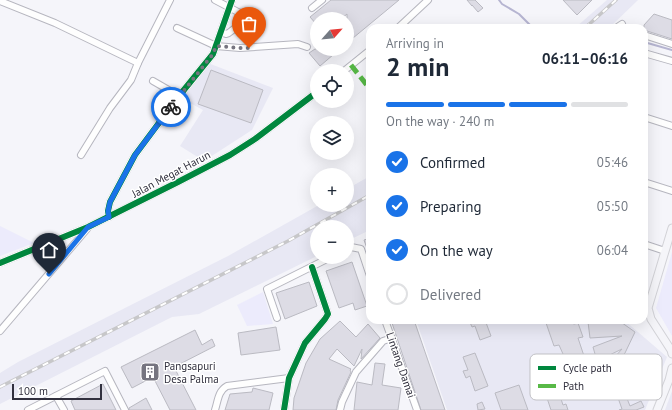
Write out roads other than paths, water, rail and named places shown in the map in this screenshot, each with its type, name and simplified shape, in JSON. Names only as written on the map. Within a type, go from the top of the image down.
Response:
[{"type":"main road","points":[[648,302],[672,231]]},
{"type":"main road","points":[[648,312],[672,354]]},
{"type":"main road","points":[[662,398],[672,368]]},
{"type":"main road","points":[[657,410],[661,400]]},
{"type":"street","points":[[80,155],[110,108],[132,80],[138,63],[170,0]]},
{"type":"street","points":[[215,0],[255,17]]},
{"type":"street","points":[[109,217],[108,211],[110,202],[135,155],[179,96],[213,54],[232,0]]},
{"type":"street","points":[[312,8],[322,0]]},
{"type":"street","points":[[402,24],[428,0]]},
{"type":"street","points":[[0,1],[55,23],[138,63]]},
{"type":"street","points":[[177,28],[216,46],[240,48],[298,44],[307,47]]},
{"type":"street","points":[[221,32],[230,34],[236,28],[249,32]]},
{"type":"street","points":[[648,36],[672,44]]},
{"type":"street","points":[[353,64],[366,53]]},
{"type":"street","points":[[648,54],[672,62]]},
{"type":"street","points":[[153,81],[179,96]]},
{"type":"street","name":"Jalan Megat Harun","points":[[0,262],[88,227],[230,155],[255,139],[310,97]]},
{"type":"street","points":[[648,118],[672,126]]},
{"type":"street","points":[[648,183],[672,191]]},
{"type":"street","points":[[0,331],[88,227]]},
{"type":"street","points":[[648,245],[665,251]]},
{"type":"street","points":[[354,248],[361,249],[366,264]]},
{"type":"street","points":[[277,318],[267,289],[318,264]]},
{"type":"street","points":[[284,410],[289,378],[305,342],[328,314],[312,267]]},
{"type":"street","name":"Lintang Damai","points":[[387,324],[417,410]]},
{"type":"street","points":[[340,410],[342,402],[356,372],[383,341],[392,338]]},
{"type":"street","points":[[28,410],[105,371],[124,409]]},
{"type":"street","points":[[215,410],[222,389],[227,386],[289,378]]},
{"type":"street","points":[[56,396],[64,410]]},
{"type":"waterway","points":[[499,0],[502,4],[519,14],[529,24]]},
{"type":"waterway","points":[[648,43],[672,50]]},
{"type":"railway","points":[[589,24],[616,0]]},
{"type":"railway","points":[[0,387],[288,241],[366,197]]},
{"type":"place","name":"Pangsapuri Desa Palma","points":[[150,372]]}]
